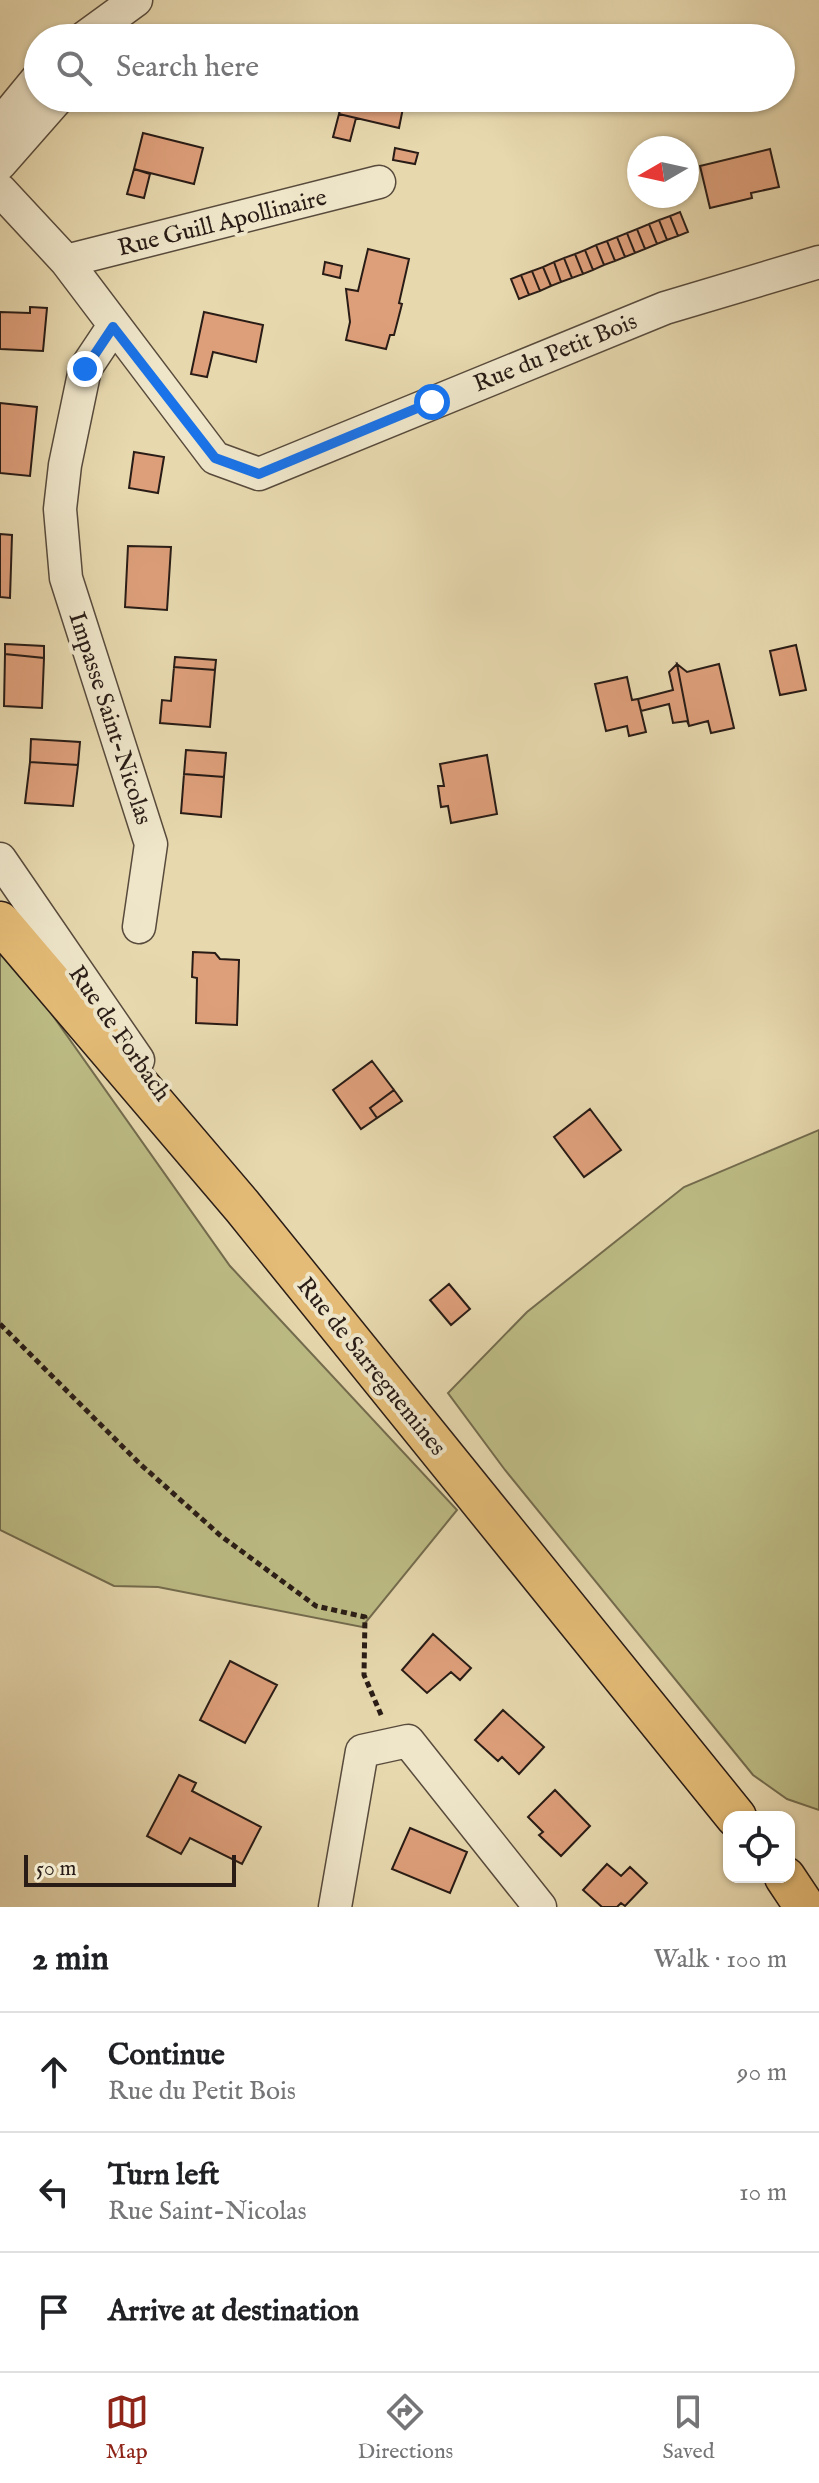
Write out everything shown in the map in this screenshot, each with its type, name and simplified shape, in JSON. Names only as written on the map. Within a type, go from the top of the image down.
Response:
[{"type":"main road","name":"Rue de Sarreguemines","points":[[0,922],[242,1206],[731,1811]]},
{"type":"street","points":[[103,24],[136,0]]},
{"type":"street","points":[[118,24],[136,0]]},
{"type":"street","points":[[0,124],[24,95]]},
{"type":"street","points":[[0,164],[46,112]]},
{"type":"street","name":"Rue Guill Apollinaire","points":[[66,261],[379,182]]},
{"type":"street","name":"Rue du Petit Bois","points":[[0,190],[66,261],[215,458],[259,474],[665,308],[819,262]]},
{"type":"street","name":"Impasse Saint-Nicolas","points":[[113,327],[85,369],[65,465],[60,509],[66,578],[151,844],[139,927]]},
{"type":"street","name":"Rue de Forbach","points":[[0,859],[242,1206]]},
{"type":"street","points":[[335,1907],[362,1751],[408,1741],[540,1907]]},
{"type":"path","points":[[0,1324],[139,1463],[221,1536],[316,1606],[365,1617],[364,1675],[383,1719],[408,1741]]},
{"type":"shaded area","points":[[0,941],[230,1266],[457,1510],[362,1627],[158,1587],[114,1586],[0,1530]]},
{"type":"shaded area","points":[[819,1130],[819,1810],[787,1799],[753,1775],[505,1470],[448,1393],[527,1312],[684,1187]]},
{"type":"building","points":[[340,112],[402,112],[399,128]]},
{"type":"building","points":[[339,114],[356,118],[350,141],[333,137]]},
{"type":"building","points":[[143,133],[203,148],[194,184],[134,169]]},
{"type":"building","points":[[395,148],[418,153],[415,164],[393,160]]},
{"type":"building","points":[[770,149],[779,187],[751,193],[752,198],[710,208],[700,166]]},
{"type":"building","points":[[134,169],[150,174],[144,198],[127,194]]},
{"type":"building","points":[[680,212],[688,232],[678,236],[670,216]]},
{"type":"building","points":[[670,216],[678,236],[667,240],[659,220]]},
{"type":"building","points":[[659,220],[667,240],[657,244],[649,224]]},
{"type":"building","points":[[649,224],[657,244],[645,249],[637,229]]},
{"type":"building","points":[[637,229],[645,249],[635,253],[627,233]]},
{"type":"building","points":[[627,233],[635,253],[625,257],[617,237]]},
{"type":"building","points":[[617,237],[625,257],[615,261],[607,241]]},
{"type":"building","points":[[607,241],[615,261],[604,265],[596,245]]},
{"type":"building","points":[[596,245],[604,265],[593,270],[585,250]]},
{"type":"building","points":[[368,249],[409,259],[399,303],[402,304],[394,335],[390,335],[386,349],[346,340],[350,322],[346,289],[358,291]]},
{"type":"building","points":[[585,250],[593,270],[583,274],[575,254]]},
{"type":"building","points":[[575,254],[583,274],[572,278],[564,258]]},
{"type":"building","points":[[564,258],[572,278],[561,282],[554,262]]},
{"type":"building","points":[[325,262],[342,266],[340,278],[323,274]]},
{"type":"building","points":[[554,262],[561,282],[551,286],[543,267]]},
{"type":"building","points":[[543,267],[551,286],[540,291],[532,271]]},
{"type":"building","points":[[532,271],[540,291],[529,295],[521,275]]},
{"type":"building","points":[[521,275],[529,295],[519,299],[511,279]]},
{"type":"building","points":[[30,307],[47,308],[43,351],[0,349],[0,312],[30,313]]},
{"type":"building","points":[[204,312],[263,325],[256,362],[213,352],[207,377],[191,374]]},
{"type":"building","points":[[0,403],[37,407],[30,476],[0,473]]},
{"type":"building","points":[[134,452],[164,457],[158,493],[129,488]]},
{"type":"building","points":[[0,534],[12,535],[10,598],[0,597]]},
{"type":"building","points":[[128,546],[171,547],[167,610],[125,607]]},
{"type":"building","points":[[5,644],[44,646],[44,658],[5,654]]},
{"type":"building","points":[[796,645],[806,690],[780,695],[770,651]]},
{"type":"building","points":[[5,654],[44,658],[42,708],[4,706]]},
{"type":"building","points":[[175,657],[216,660],[215,670],[174,667]]},
{"type":"building","points":[[677,664],[689,726],[687,721],[673,723],[669,704],[641,711],[638,699],[673,690],[669,672]]},
{"type":"building","points":[[677,664],[687,672],[719,664],[734,728],[711,733],[708,721],[689,726]]},
{"type":"building","points":[[174,667],[215,670],[210,727],[160,723],[162,700],[171,701]]},
{"type":"building","points":[[627,677],[632,700],[638,699],[646,732],[629,736],[627,726],[606,731],[595,684]]},
{"type":"building","points":[[31,739],[80,742],[78,765],[30,762]]},
{"type":"building","points":[[186,750],[226,753],[224,777],[184,774]]},
{"type":"building","points":[[487,755],[497,814],[451,823],[448,806],[441,807],[438,786],[444,786],[440,764]]},
{"type":"building","points":[[30,762],[78,765],[73,806],[25,803]]},
{"type":"building","points":[[184,774],[224,777],[221,817],[181,813]]},
{"type":"building","points":[[193,952],[215,953],[220,959],[239,960],[237,1025],[196,1023],[197,978],[192,977]]},
{"type":"building","points":[[372,1061],[394,1090],[370,1108],[377,1118],[361,1129],[333,1090]]},
{"type":"building","points":[[394,1090],[402,1101],[377,1118],[370,1108]]},
{"type":"building","points":[[590,1109],[621,1150],[584,1177],[554,1137]]},
{"type":"building","points":[[449,1284],[470,1309],[451,1325],[430,1300]]},
{"type":"building","points":[[433,1634],[471,1668],[460,1680],[451,1672],[427,1693],[402,1670]]},
{"type":"building","points":[[230,1661],[277,1685],[245,1743],[200,1720]]},
{"type":"building","points":[[503,1710],[544,1747],[519,1774],[502,1757],[498,1761],[475,1740]]},
{"type":"building","points":[[179,1775],[196,1783],[192,1791],[261,1827],[242,1864],[190,1838],[181,1854],[147,1836]]},
{"type":"building","points":[[555,1790],[590,1826],[561,1856],[539,1835],[543,1832],[528,1817]]},
{"type":"building","points":[[410,1828],[467,1852],[450,1893],[392,1869]]},
{"type":"building","points":[[607,1864],[621,1876],[630,1867],[647,1883],[625,1906],[621,1903],[617,1907],[602,1907],[583,1890]]},
{"type":"route","points":[[85,369],[113,327],[215,458],[259,474],[432,402]]}]
